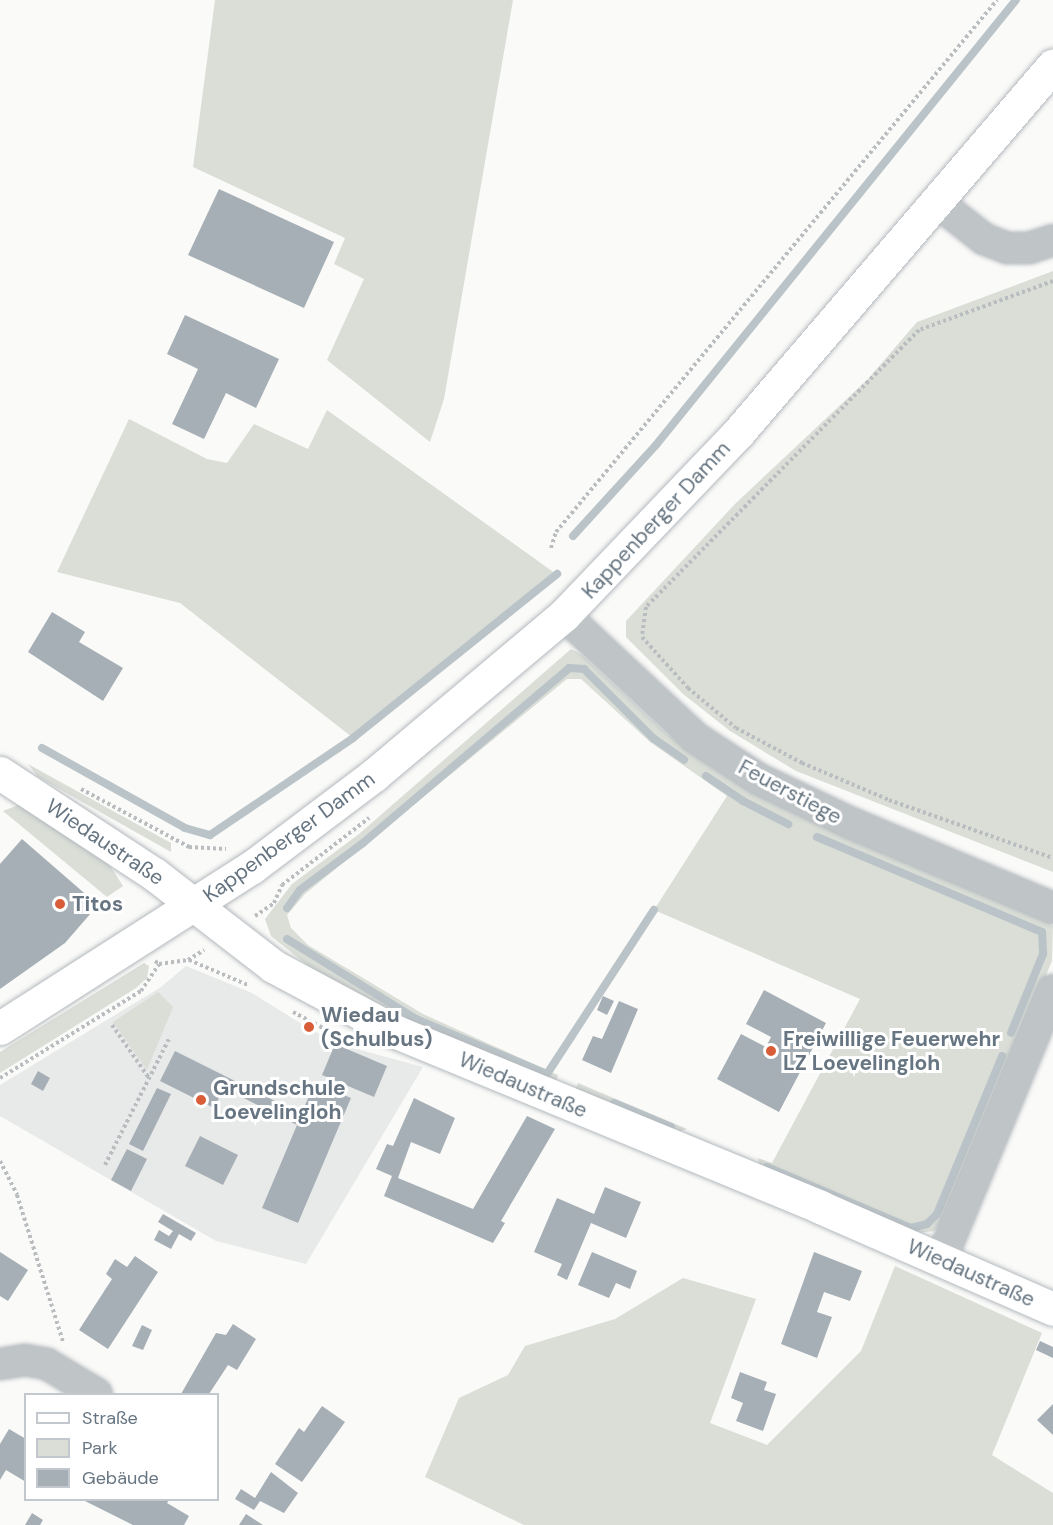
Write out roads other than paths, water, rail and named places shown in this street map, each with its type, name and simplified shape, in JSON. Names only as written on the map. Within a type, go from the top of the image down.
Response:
[{"type":"main road","name":"Kappenberger Damm","points":[[0,1028],[195,906],[252,867],[374,775],[564,615],[738,433],[1053,66]]},
{"type":"main road","name":"Wiedaustraße","points":[[0,773],[154,874],[273,966],[394,1031],[941,1260],[1053,1310]]},
{"type":"street","points":[[937,202],[984,239],[1007,248],[1029,248],[1053,240]]},
{"type":"street","name":"Feuerstiege","points":[[564,615],[696,738],[759,778],[851,823],[1053,908]]},
{"type":"street","points":[[941,1260],[1053,990]]},
{"type":"street","points":[[0,1364],[25,1360],[46,1364],[63,1372],[94,1393]]},
{"type":"waterway","points":[[573,536],[656,445],[1016,0]]},
{"type":"waterway","points":[[42,748],[185,828],[210,835],[353,738],[557,574]]},
{"type":"waterway","points":[[287,908],[300,890],[363,843],[569,668],[584,669],[653,738],[684,760]]},
{"type":"waterway","points":[[706,776],[743,801],[788,824]]},
{"type":"waterway","points":[[817,837],[1042,932],[1043,954],[1011,1033]]},
{"type":"waterway","points":[[287,939],[416,1019],[547,1074],[654,910]]},
{"type":"waterway","points":[[767,1167],[911,1228],[927,1224],[937,1214],[1002,1056]]},
{"type":"waterway","points":[[614,1103],[671,1127]]},
{"type":"place","name":"Titos","points":[[60,904]]},
{"type":"place","name":"Wiedau (Schulbus)","points":[[309,1027]]},
{"type":"place","name":"Freiwillige Feuerwehr LZ Loevelingloh","points":[[771,1051]]},
{"type":"place","name":"Grundschule Loevelingloh","points":[[201,1100]]}]
